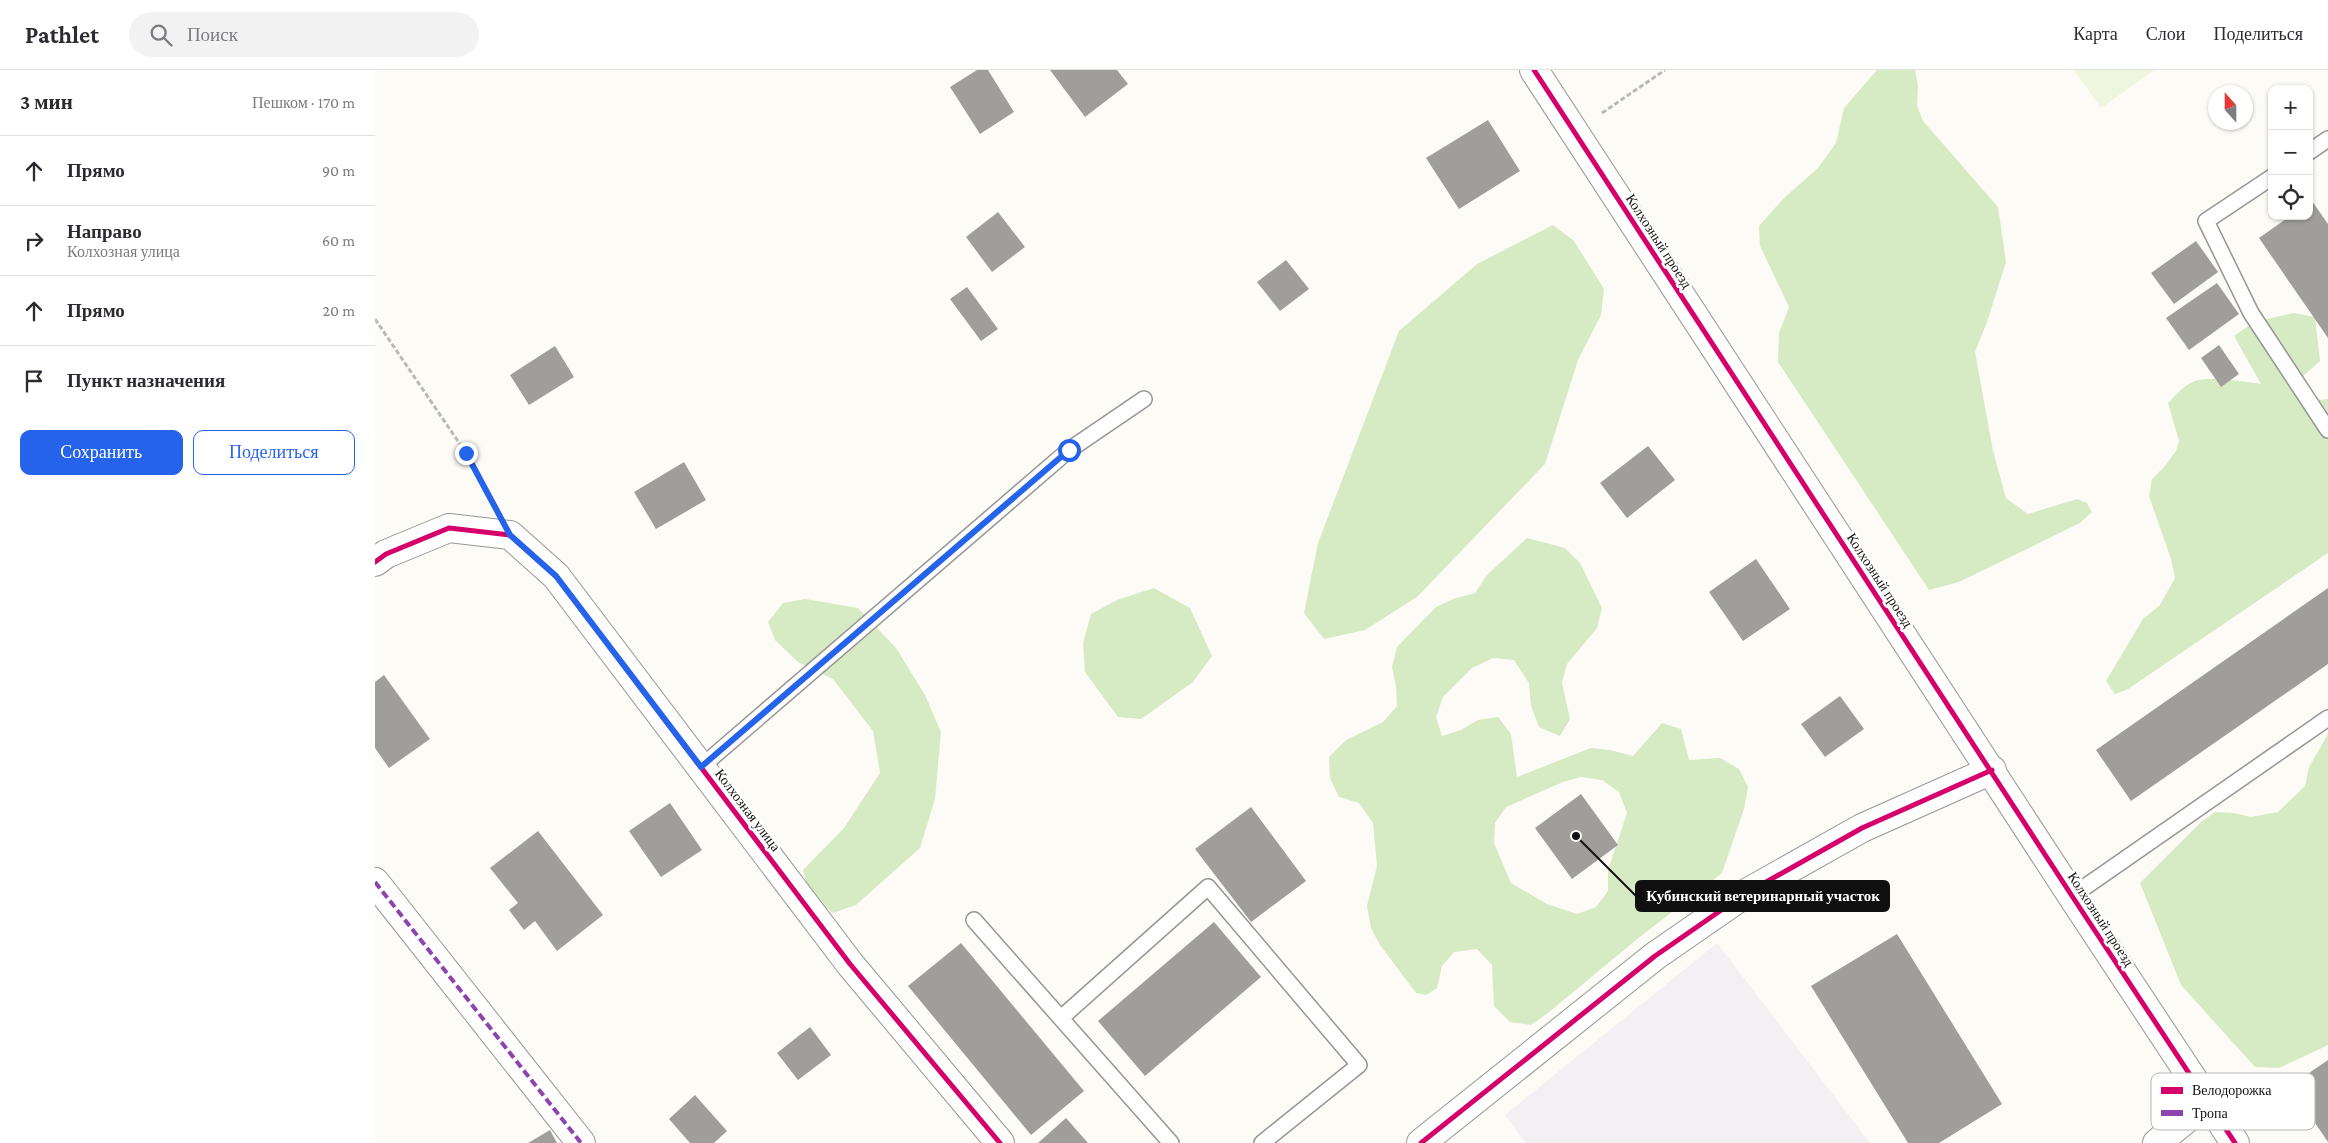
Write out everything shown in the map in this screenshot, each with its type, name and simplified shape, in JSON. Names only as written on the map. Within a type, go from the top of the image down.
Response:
[{"type":"street","name":"Колхозный проезд","points":[[1534,70],[2188,1073]]},
{"type":"street","points":[[375,562],[386,554],[449,528],[510,535]]},
{"type":"street","name":"Колхозная улица","points":[[510,535],[556,576],[850,964],[1000,1143]]},
{"type":"street","points":[[1421,1143],[1655,956],[1743,894],[1862,828],[1992,770]]},
{"type":"street","points":[[375,882],[581,1143]]},
{"type":"street","points":[[2157,1143],[2173,1130]]},
{"type":"street","name":"Колхозный проезд","points":[[2226,1130],[2235,1143]]},
{"type":"lane","points":[[2313,149],[2328,139]]},
{"type":"lane","points":[[2268,180],[2206,221],[2251,313],[2328,430]]},
{"type":"lane","points":[[701,767],[1069,450],[1144,399]]},
{"type":"lane","points":[[2072,896],[2328,718]]},
{"type":"lane","points":[[1061,1018],[1208,887],[1359,1065],[1262,1143]]},
{"type":"lane","points":[[974,920],[1171,1143]]},
{"type":"path","points":[[1574,132],[1665,70]]},
{"type":"path","points":[[375,319],[466,453],[510,535]]},
{"type":"shaded area","points":[[1717,943],[1870,1143],[1526,1143],[1505,1115]]},
{"type":"green space","points":[[1877,70],[1915,70],[1918,86],[1917,106],[1923,121],[1998,207],[2006,262],[1987,322],[1975,352],[1993,451],[2006,498],[2028,514],[2077,499],[2087,503],[2092,512],[2080,523],[1959,582],[1929,590],[1778,362],[1779,333],[1789,307],[1760,246],[1759,226],[1784,198],[1818,168],[1836,143],[1844,108]]},
{"type":"green space","points":[[2074,70],[2154,70],[2101,108]]},
{"type":"green space","points":[[1553,225],[1574,241],[1604,289],[1601,315],[1578,360],[1545,464],[1417,597],[1365,630],[1324,639],[1304,613],[1318,543],[1399,331],[1477,264]]},
{"type":"green space","points":[[2294,313],[2315,317],[2320,361],[2300,379],[2303,395],[2321,400],[2328,399],[2328,553],[2128,689],[2115,694],[2106,681],[2143,619],[2160,605],[2175,578],[2171,559],[2149,496],[2152,479],[2176,451],[2179,441],[2168,403],[2187,385],[2195,381],[2209,379],[2261,384],[2234,336],[2254,322]]},
{"type":"green space","points":[[1527,538],[1565,548],[1580,563],[1602,608],[1597,628],[1567,664],[1562,683],[1570,719],[1560,736],[1539,727],[1531,706],[1529,683],[1514,660],[1493,658],[1472,668],[1443,697],[1436,717],[1442,736],[1461,730],[1478,720],[1498,717],[1511,734],[1517,777],[1591,748],[1610,750],[1633,756],[1662,723],[1681,729],[1689,760],[1720,758],[1739,769],[1748,787],[1744,809],[1722,873],[1531,1025],[1510,1022],[1494,1006],[1492,965],[1477,949],[1454,952],[1442,966],[1437,988],[1426,995],[1416,993],[1380,945],[1371,928],[1367,906],[1377,866],[1373,823],[1359,803],[1339,797],[1330,778],[1329,757],[1346,740],[1383,722],[1397,706],[1392,667],[1397,647],[1436,607],[1453,599],[1475,593],[1487,575]],"holes":[[[1581,777],[1602,780],[1619,792],[1627,813],[1608,870],[1608,891],[1596,907],[1577,914],[1547,904],[1511,883],[1494,843],[1495,823],[1506,807],[1563,782]]]},
{"type":"green space","points":[[1154,588],[1190,608],[1212,656],[1193,682],[1141,719],[1118,717],[1085,672],[1083,643],[1091,614],[1117,600]]},
{"type":"green space","points":[[805,599],[858,608],[896,648],[925,695],[941,732],[935,799],[920,848],[856,905],[833,913],[810,895],[803,870],[844,828],[880,773],[873,731],[833,679],[798,662],[775,640],[768,622],[783,603]]},
{"type":"green space","points":[[2328,734],[2328,1045],[2279,1068],[2255,1067],[2181,985],[2140,883],[2201,822],[2215,812],[2234,813],[2251,817],[2278,812],[2305,786],[2309,767]]},
{"type":"building","points":[[977,70],[988,70],[1014,112],[980,134],[950,87]]},
{"type":"building","points":[[1050,70],[1117,70],[1128,84],[1085,117]]},
{"type":"building","points":[[1488,120],[1520,171],[1459,209],[1426,158]]},
{"type":"building","points":[[2313,202],[2328,224],[2328,338],[2259,238],[2284,220],[2313,220]]},
{"type":"building","points":[[998,212],[1025,247],[992,272],[966,237]]},
{"type":"building","points":[[2196,241],[2218,272],[2174,304],[2151,273]]},
{"type":"building","points":[[1286,260],[1309,289],[1280,311],[1257,282]]},
{"type":"building","points":[[2217,283],[2239,314],[2189,350],[2166,318]]},
{"type":"building","points":[[967,287],[998,329],[981,341],[950,299]]},
{"type":"building","points":[[2219,345],[2239,374],[2221,387],[2201,358]]},
{"type":"building","points":[[555,346],[574,377],[529,405],[510,375]]},
{"type":"building","points":[[1648,446],[1675,480],[1627,518],[1600,483]]},
{"type":"building","points":[[684,462],[706,500],[656,529],[634,492]]},
{"type":"building","points":[[1756,559],[1790,609],[1743,641],[1709,592]]},
{"type":"building","points":[[2328,588],[2328,664],[2131,801],[2096,750]]},
{"type":"building","points":[[384,675],[430,739],[389,768],[375,748],[375,682]]},
{"type":"building","points":[[1840,696],[1864,729],[1825,757],[1801,724]]},
{"type":"building","points":[[1581,794],[1618,845],[1572,879],[1535,828]]},
{"type":"building","points":[[670,803],[702,850],[661,877],[629,831]]},
{"type":"building","points":[[1251,807],[1306,881],[1251,922],[1195,849]]},
{"type":"building","points":[[538,831],[603,915],[557,951],[535,921],[524,930],[509,910],[518,903],[490,868]]},
{"type":"building","points":[[1214,922],[1261,977],[1145,1076],[1098,1021]]},
{"type":"building","points":[[1897,934],[2002,1104],[1939,1143],[1908,1143],[1811,986]]},
{"type":"building","points":[[961,943],[1084,1091],[1031,1135],[908,986]]},
{"type":"building","points":[[810,1027],[831,1055],[798,1080],[777,1053]]},
{"type":"building","points":[[2328,1060],[2328,1142],[2315,1123],[2315,1073],[2309,1073]]},
{"type":"building","points":[[695,1095],[727,1131],[714,1143],[690,1143],[669,1119]]},
{"type":"building","points":[[1066,1118],[1088,1143],[1038,1143]]},
{"type":"building","points":[[550,1130],[557,1143],[528,1143]]},
{"type":"marked path","points":[[375,882],[581,1143]]},
{"type":"cycle path","points":[[1534,70],[2189,1073]]},
{"type":"cycle path","points":[[375,562],[386,554],[449,528],[510,535],[556,576],[850,964],[1000,1143]]},
{"type":"cycle path","points":[[1421,1143],[1655,956],[1743,895],[1862,828],[1992,770]]},
{"type":"cycle path","points":[[2226,1130],[2235,1143]]},
{"type":"place","name":"Кубинский ветеринарный участок","points":[[1576,836]]},
{"type":"route","points":[[466,453],[510,535],[556,576],[701,767],[1069,450]]}]
